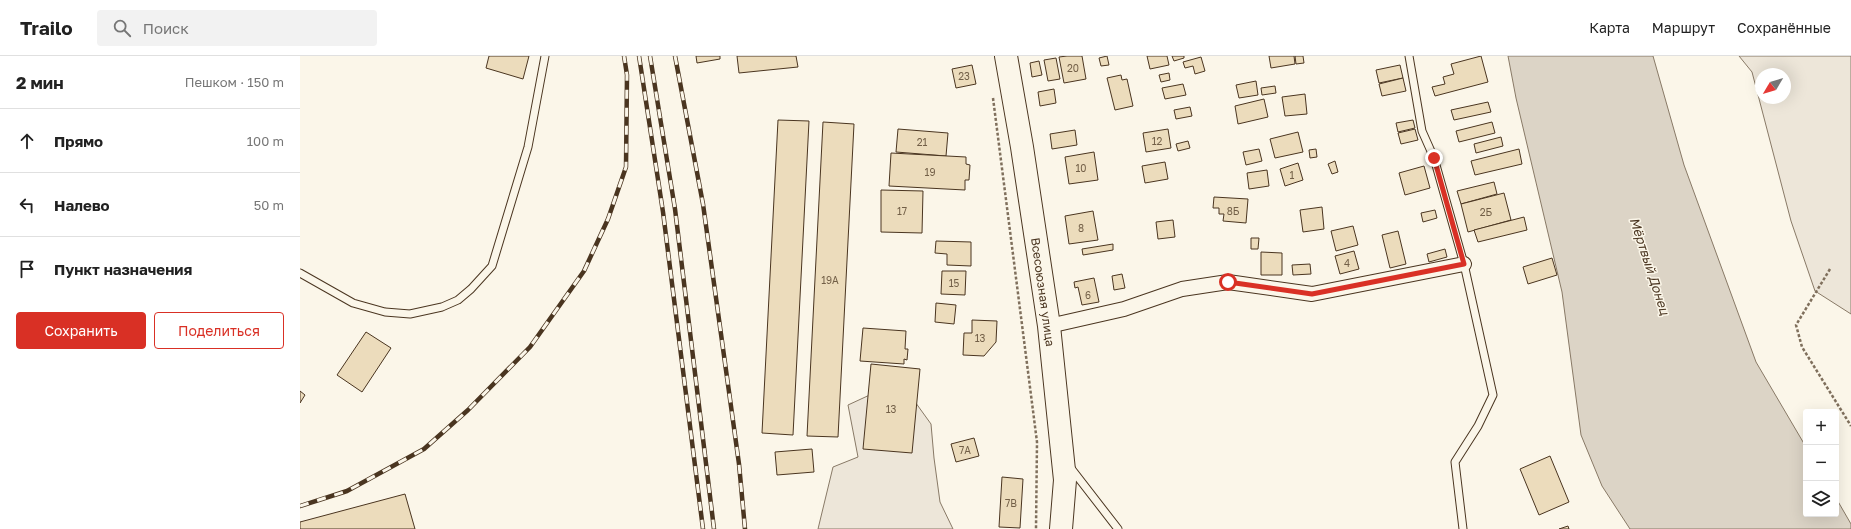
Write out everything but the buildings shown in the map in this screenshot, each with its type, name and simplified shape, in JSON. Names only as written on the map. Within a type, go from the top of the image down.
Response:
[{"type":"highway","name":"Всесоюзная улица","points":[[1006,56],[1022,147],[1049,326],[1065,480],[1061,529]]},
{"type":"street","points":[[1049,326],[1124,310],[1182,289],[1228,282],[1312,294],[1464,264]]},
{"type":"lane","points":[[300,273],[353,303],[385,312],[410,314],[442,307],[458,300],[471,289],[492,266],[528,147],[545,56]]},
{"type":"lane","points":[[1409,56],[1422,132],[1434,158],[1464,264],[1493,395],[1478,426],[1455,462],[1463,529]]},
{"type":"lane","points":[[1062,458],[1118,529]]},
{"type":"path","points":[[995,116],[1036,442],[1036,529]]},
{"type":"path","points":[[1830,269],[1796,325],[1802,347],[1851,426]]},
{"type":"shaded area","points":[[1739,56],[1851,56],[1851,314],[1815,291],[1791,221],[1760,104],[1791,104],[1791,68],[1755,68],[1755,83],[1752,72]]},
{"type":"shaded area","points":[[900,381],[931,424],[940,502],[953,529],[818,529],[833,467],[858,457],[848,405]]},
{"type":"water","name":"Мёртвый Донец","points":[[1508,56],[1653,56],[1684,165],[1756,362],[1803,442],[1803,517],[1839,517],[1839,503],[1851,524],[1851,529],[1630,529],[1602,486],[1581,435],[1562,292],[1516,98]]},
{"type":"railway","points":[[300,506],[347,491],[424,449],[468,410],[530,347],[584,271],[608,219],[626,167],[627,75],[624,56]]},
{"type":"railway","points":[[639,56],[663,212],[703,529]]},
{"type":"railway","points":[[650,56],[675,209],[714,529]]},
{"type":"railway","points":[[675,56],[703,204],[739,464],[745,529]]},
{"type":"route","points":[[1228,282],[1312,294],[1464,264],[1434,158]]}]
